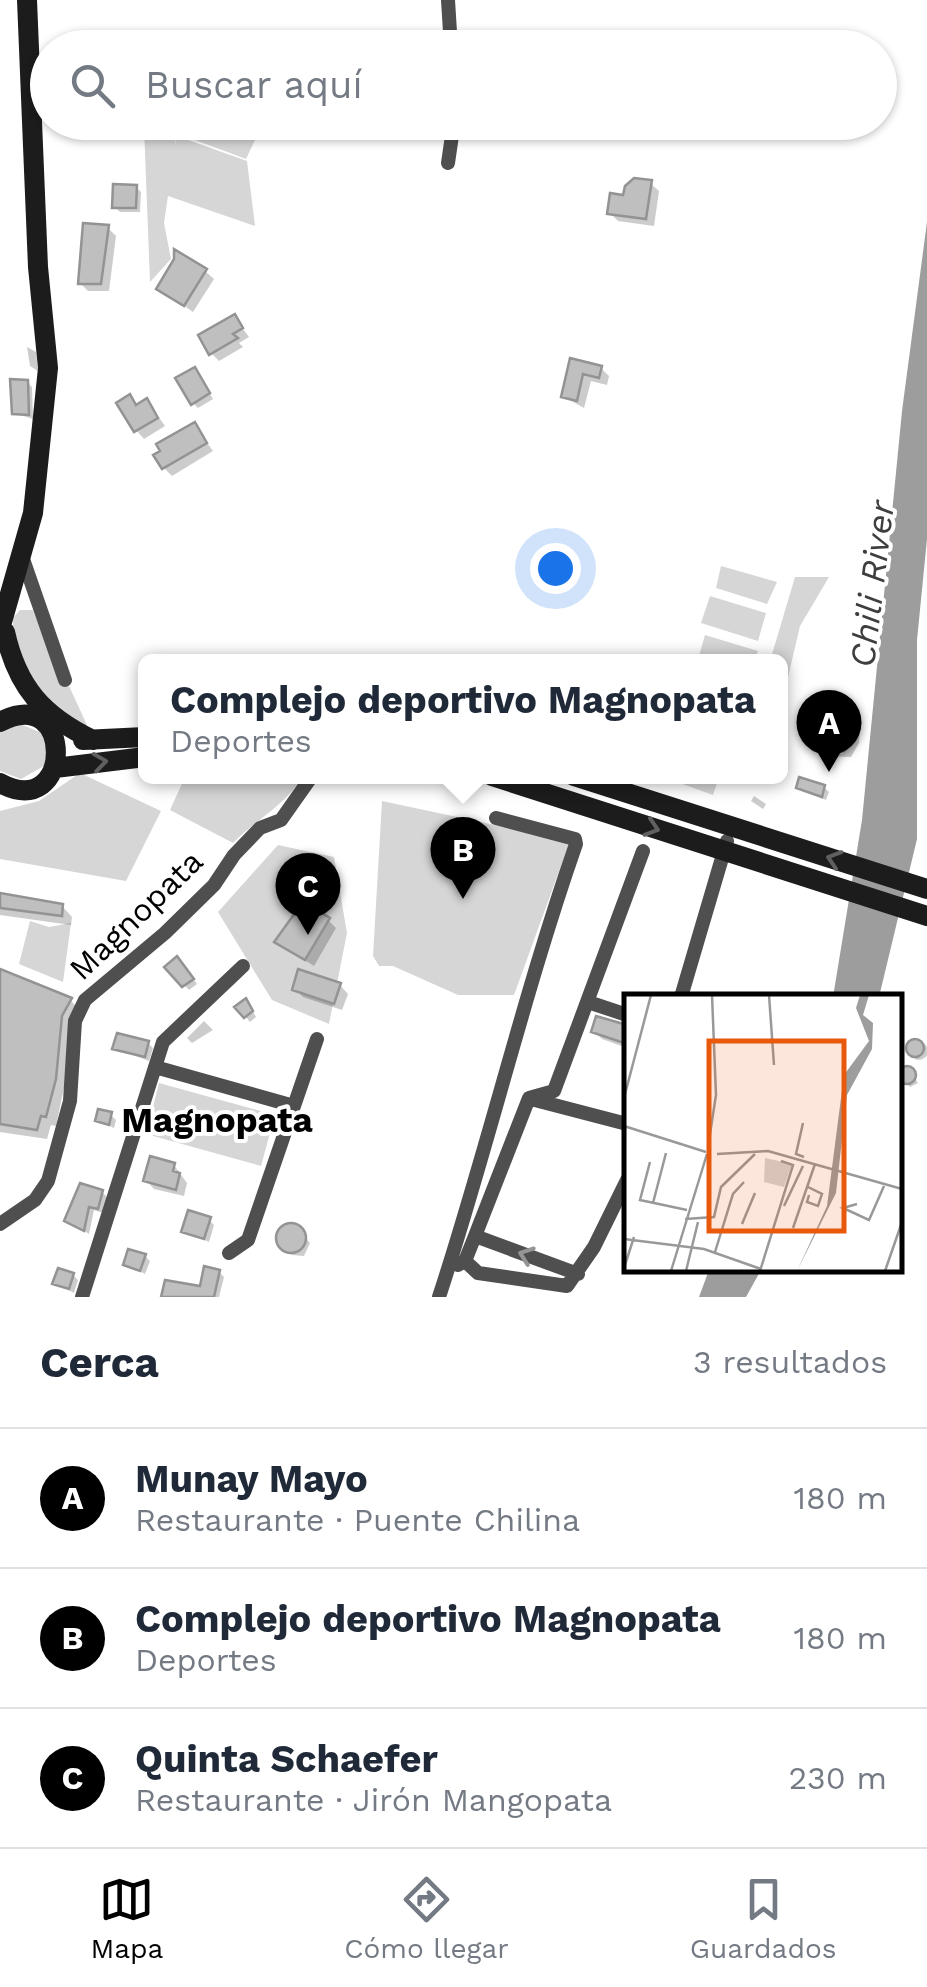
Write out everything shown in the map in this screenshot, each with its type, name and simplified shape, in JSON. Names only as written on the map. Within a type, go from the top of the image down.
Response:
[{"type":"main road","points":[[27,0],[30,73]]},
{"type":"main road","points":[[33,140],[38,267],[48,368],[34,512],[5,618],[6,678],[28,716],[48,726],[56,739],[54,768]]},
{"type":"main road","points":[[5,618],[15,669],[33,699],[49,716],[93,740]]},
{"type":"main road","points":[[0,722],[28,716]]},
{"type":"main road","points":[[56,739],[138,737]]},
{"type":"main road","points":[[0,800],[32,788],[54,768],[138,758]]},
{"type":"main road","points":[[0,783],[17,789],[32,788]]},
{"type":"main road","points":[[517,784],[927,916]]},
{"type":"main road","points":[[599,784],[927,888]]},
{"type":"street","points":[[448,0],[450,30]]},
{"type":"street","points":[[448,162],[451,140]]},
{"type":"street","points":[[23,559],[65,680]]},
{"type":"street","points":[[5,618],[38,602]]},
{"type":"street","name":"Magnopata","points":[[0,1224],[35,1200],[48,1181],[70,1101],[75,1022],[85,1000],[178,921],[214,885],[234,855],[260,828],[282,820],[307,784]]},
{"type":"street","points":[[440,1297],[503,1090],[544,933],[576,844],[575,839],[496,818]]},
{"type":"street","points":[[682,994],[727,841]]},
{"type":"street","points":[[528,1098],[554,1090],[643,851]]},
{"type":"street","points":[[82,1297],[155,1067],[172,1030],[243,966]]},
{"type":"street","points":[[588,1002],[624,1014]]},
{"type":"street","points":[[229,1253],[248,1240],[317,1039]]},
{"type":"street","points":[[155,1067],[294,1106]]},
{"type":"street","points":[[448,1270],[465,1261],[528,1098]]},
{"type":"street","points":[[528,1098],[624,1123]]},
{"type":"street","points":[[465,1261],[478,1274],[558,1287],[570,1284],[624,1186]]},
{"type":"street","points":[[474,1236],[578,1274]]},
{"type":"shaded area","points":[[145,140],[176,140],[175,145],[176,140],[188,140],[247,161],[255,226],[168,196],[164,223],[171,259],[150,282]]},
{"type":"shaded area","points":[[195,140],[255,140],[246,159]]},
{"type":"shaded area","points":[[927,222],[927,539],[917,640],[917,839],[880,994],[833,994],[862,820],[902,411]]},
{"type":"shaded area","points":[[721,566],[777,582],[767,604],[716,588]]},
{"type":"shaded area","points":[[795,577],[829,577],[800,626],[788,677],[788,654],[772,654]]},
{"type":"shaded area","points":[[710,596],[766,613],[758,641],[701,623]]},
{"type":"shaded area","points":[[20,610],[33,610],[61,684],[69,686],[87,725],[71,722],[57,713],[33,685],[14,633],[13,618]]},
{"type":"shaded area","points":[[705,635],[758,651],[757,654],[700,654]]},
{"type":"shaded area","points":[[18,723],[42,733],[48,749],[44,766],[21,779],[0,771],[0,731]]},
{"type":"shaded area","points":[[80,773],[161,811],[126,881],[0,859],[0,811],[39,801]]},
{"type":"shaded area","points":[[181,784],[297,784],[233,843],[170,810]]},
{"type":"shaded area","points":[[682,784],[717,784],[713,795]]},
{"type":"shaded area","points":[[382,801],[570,841],[514,995],[458,995],[393,966],[379,966],[373,956]]},
{"type":"shaded area","points":[[278,845],[334,857],[347,933],[329,1024],[272,1000],[218,912]]},
{"type":"shaded area","points":[[30,921],[49,927],[71,923],[63,982],[19,964]]},
{"type":"shaded area","points":[[159,1083],[275,1115],[261,1166],[146,1134]]},
{"type":"shaded area","points":[[708,1272],[760,1272],[746,1297],[699,1297]]},
{"type":"building","points":[[634,178],[652,180],[646,219],[607,214],[610,193],[623,195],[625,186]]},
{"type":"building","points":[[113,184],[137,185],[136,208],[112,208]]},
{"type":"building","points":[[83,223],[109,225],[101,284],[78,284]]},
{"type":"building","points":[[174,249],[207,269],[184,306],[156,289],[174,259]]},
{"type":"building","points":[[235,314],[243,328],[233,334],[238,338],[209,355],[198,335]]},
{"type":"building","points":[[570,358],[602,366],[599,378],[583,374],[577,401],[561,397]]},
{"type":"building","points":[[195,367],[210,393],[191,405],[175,378]]},
{"type":"building","points":[[10,379],[28,380],[29,415],[12,414]]},
{"type":"building","points":[[130,394],[136,405],[147,398],[158,418],[134,432],[116,403]]},
{"type":"building","points":[[195,422],[207,443],[162,469],[153,455],[160,451],[156,444]]},
{"type":"building","points":[[817,711],[854,713],[853,735],[844,751],[814,750]]},
{"type":"building","points":[[799,777],[825,785],[822,797],[796,788]]},
{"type":"building","points":[[0,893],[63,904],[62,916],[0,908]]},
{"type":"building","points":[[303,902],[330,918],[305,960],[274,942]]},
{"type":"building","points":[[177,956],[194,979],[182,987],[164,967]]},
{"type":"building","points":[[0,969],[72,998],[62,1016],[56,1079],[46,1117],[41,1116],[37,1130],[0,1124]]},
{"type":"building","points":[[298,969],[341,983],[334,1004],[292,990]]},
{"type":"building","points":[[246,998],[253,1011],[244,1018],[234,1007]]},
{"type":"building","points":[[596,1016],[624,1024],[624,1043],[591,1032]]},
{"type":"building","points":[[117,1033],[149,1041],[145,1057],[112,1049]]},
{"type":"building","points":[[915,1039],[924,1048],[915,1057],[906,1048]]},
{"type":"building","points":[[902,1068],[913,1069],[913,1081],[902,1082]]},
{"type":"building","points":[[98,1109],[112,1112],[109,1125],[95,1121]]},
{"type":"building","points":[[150,1156],[175,1163],[173,1171],[180,1173],[176,1190],[143,1181]]},
{"type":"building","points":[[80,1183],[103,1190],[98,1209],[89,1207],[84,1231],[64,1221]]},
{"type":"building","points":[[188,1210],[211,1217],[204,1239],[181,1232]]},
{"type":"building","points":[[291,1223],[305,1232],[306,1238],[297,1252],[291,1253],[277,1244],[276,1238],[285,1224]]},
{"type":"building","points":[[128,1249],[146,1254],[140,1271],[123,1265]]},
{"type":"building","points":[[204,1266],[220,1270],[214,1297],[161,1297],[165,1280],[200,1286]]},
{"type":"building","points":[[58,1268],[74,1273],[69,1289],[52,1284]]},
{"type":"place","name":"Munay Mayo","points":[[829,772]]},
{"type":"place","name":"Complejo deportivo Magnopata","points":[[463,899]]},
{"type":"place","name":"Quinta Schaefer","points":[[308,935]]},
{"type":"district","name":"Magnopata","points":[[217,1120]]},
{"type":"water label","name":"Chili River","points":[[872,584]]}]
